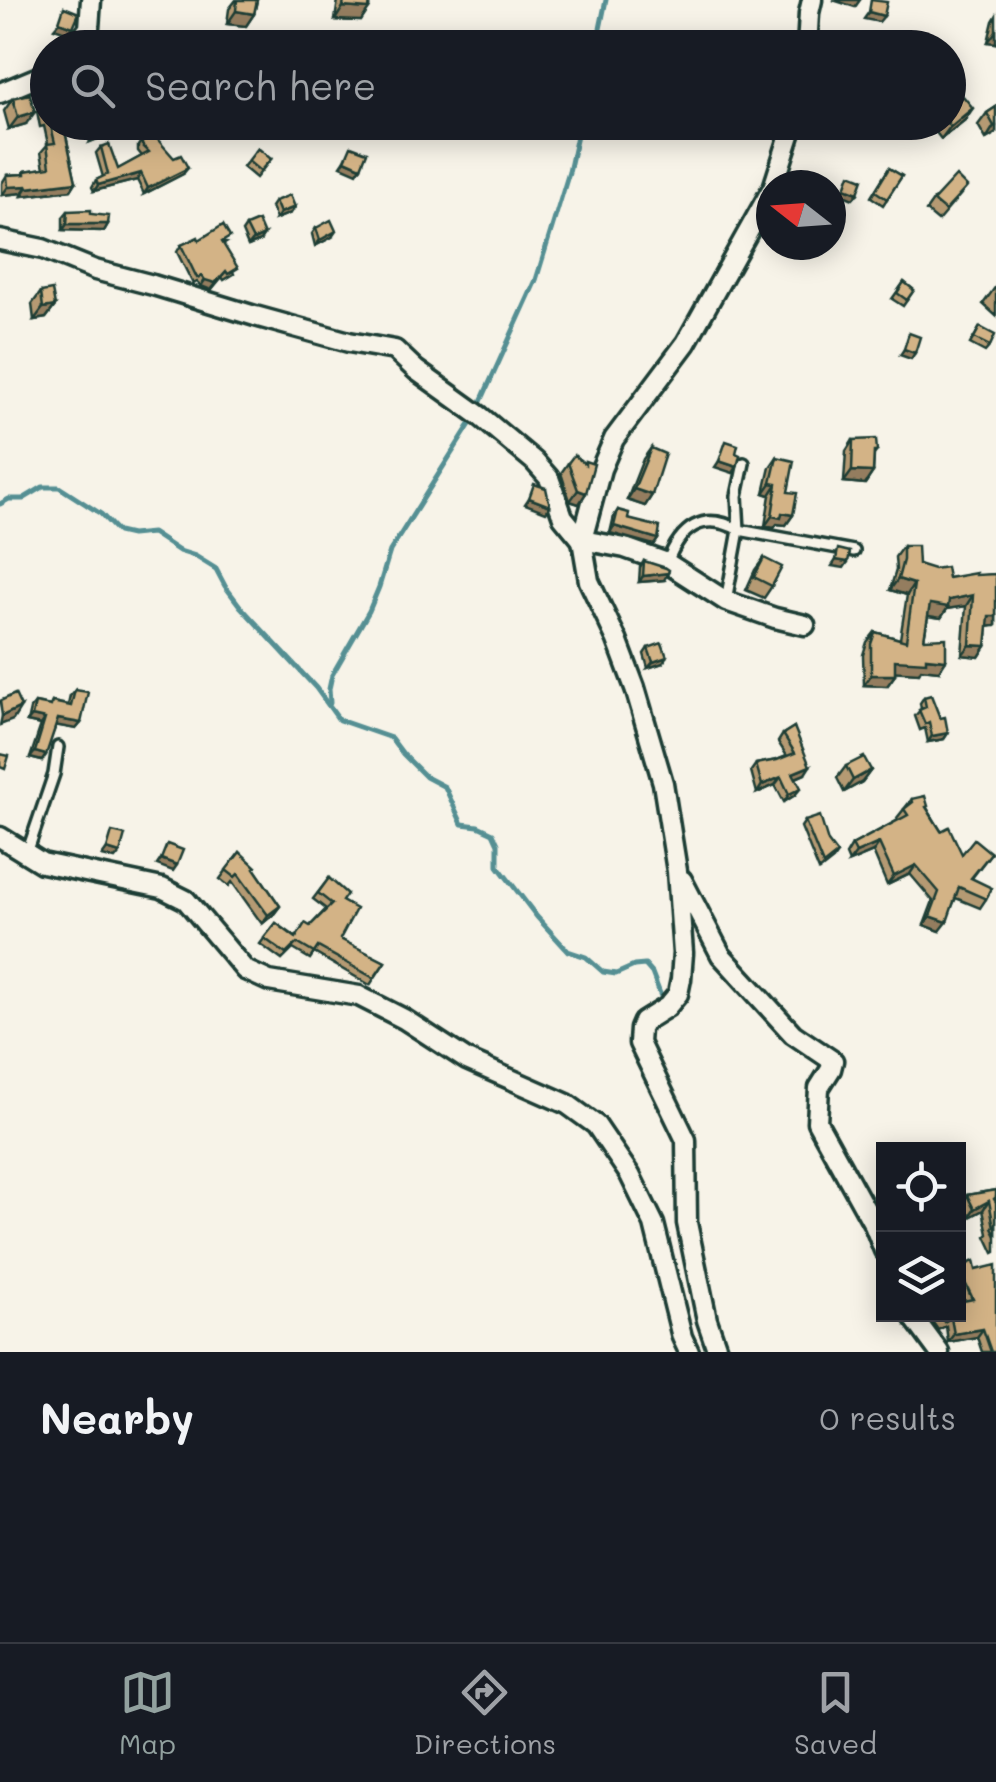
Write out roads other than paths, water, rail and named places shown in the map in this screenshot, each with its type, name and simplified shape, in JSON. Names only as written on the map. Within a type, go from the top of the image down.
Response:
[{"type":"street","points":[[87,30],[90,0]]},
{"type":"street","points":[[808,30],[812,0]]},
{"type":"street","points":[[0,93],[30,81]]},
{"type":"street","points":[[779,170],[788,140]]},
{"type":"street","points":[[718,1352],[686,1223],[686,1140],[639,1042],[643,1022],[667,1007],[678,994],[681,979],[677,870],[663,782],[617,640],[589,580],[582,540],[600,469],[614,439],[686,343],[756,218]]},
{"type":"street","points":[[0,240],[255,316],[395,350],[534,461],[549,478],[563,517],[582,540],[624,548],[667,563],[726,600],[774,618],[806,624]]},
{"type":"street","points":[[0,838],[42,863],[162,888],[186,900],[246,970],[269,981],[360,996],[467,1060],[566,1104],[596,1125],[630,1175],[654,1224],[689,1352]]},
{"type":"street","points":[[677,870],[721,955],[793,1034],[833,1061],[819,1088],[817,1122],[877,1232]]},
{"type":"street","points":[[917,1322],[939,1352]]},
{"type":"lane","points":[[726,600],[739,530],[736,496],[744,462]]},
{"type":"lane","points":[[667,563],[675,542],[692,527],[708,521],[854,550]]},
{"type":"lane","points":[[27,854],[54,774],[58,747]]},
{"type":"waterway","points":[[600,30],[606,0]]},
{"type":"waterway","points":[[478,408],[536,280],[576,140]]},
{"type":"waterway","points":[[330,703],[332,675],[369,611],[390,551],[474,418]]},
{"type":"waterway","points":[[0,504],[23,499],[43,487],[59,487],[101,514],[118,532],[152,533],[216,569],[240,606],[316,688],[339,720],[391,738],[426,777],[445,787],[462,824],[493,833],[498,844],[498,866],[568,951],[586,957],[603,972],[616,974],[645,965],[662,999]]}]
